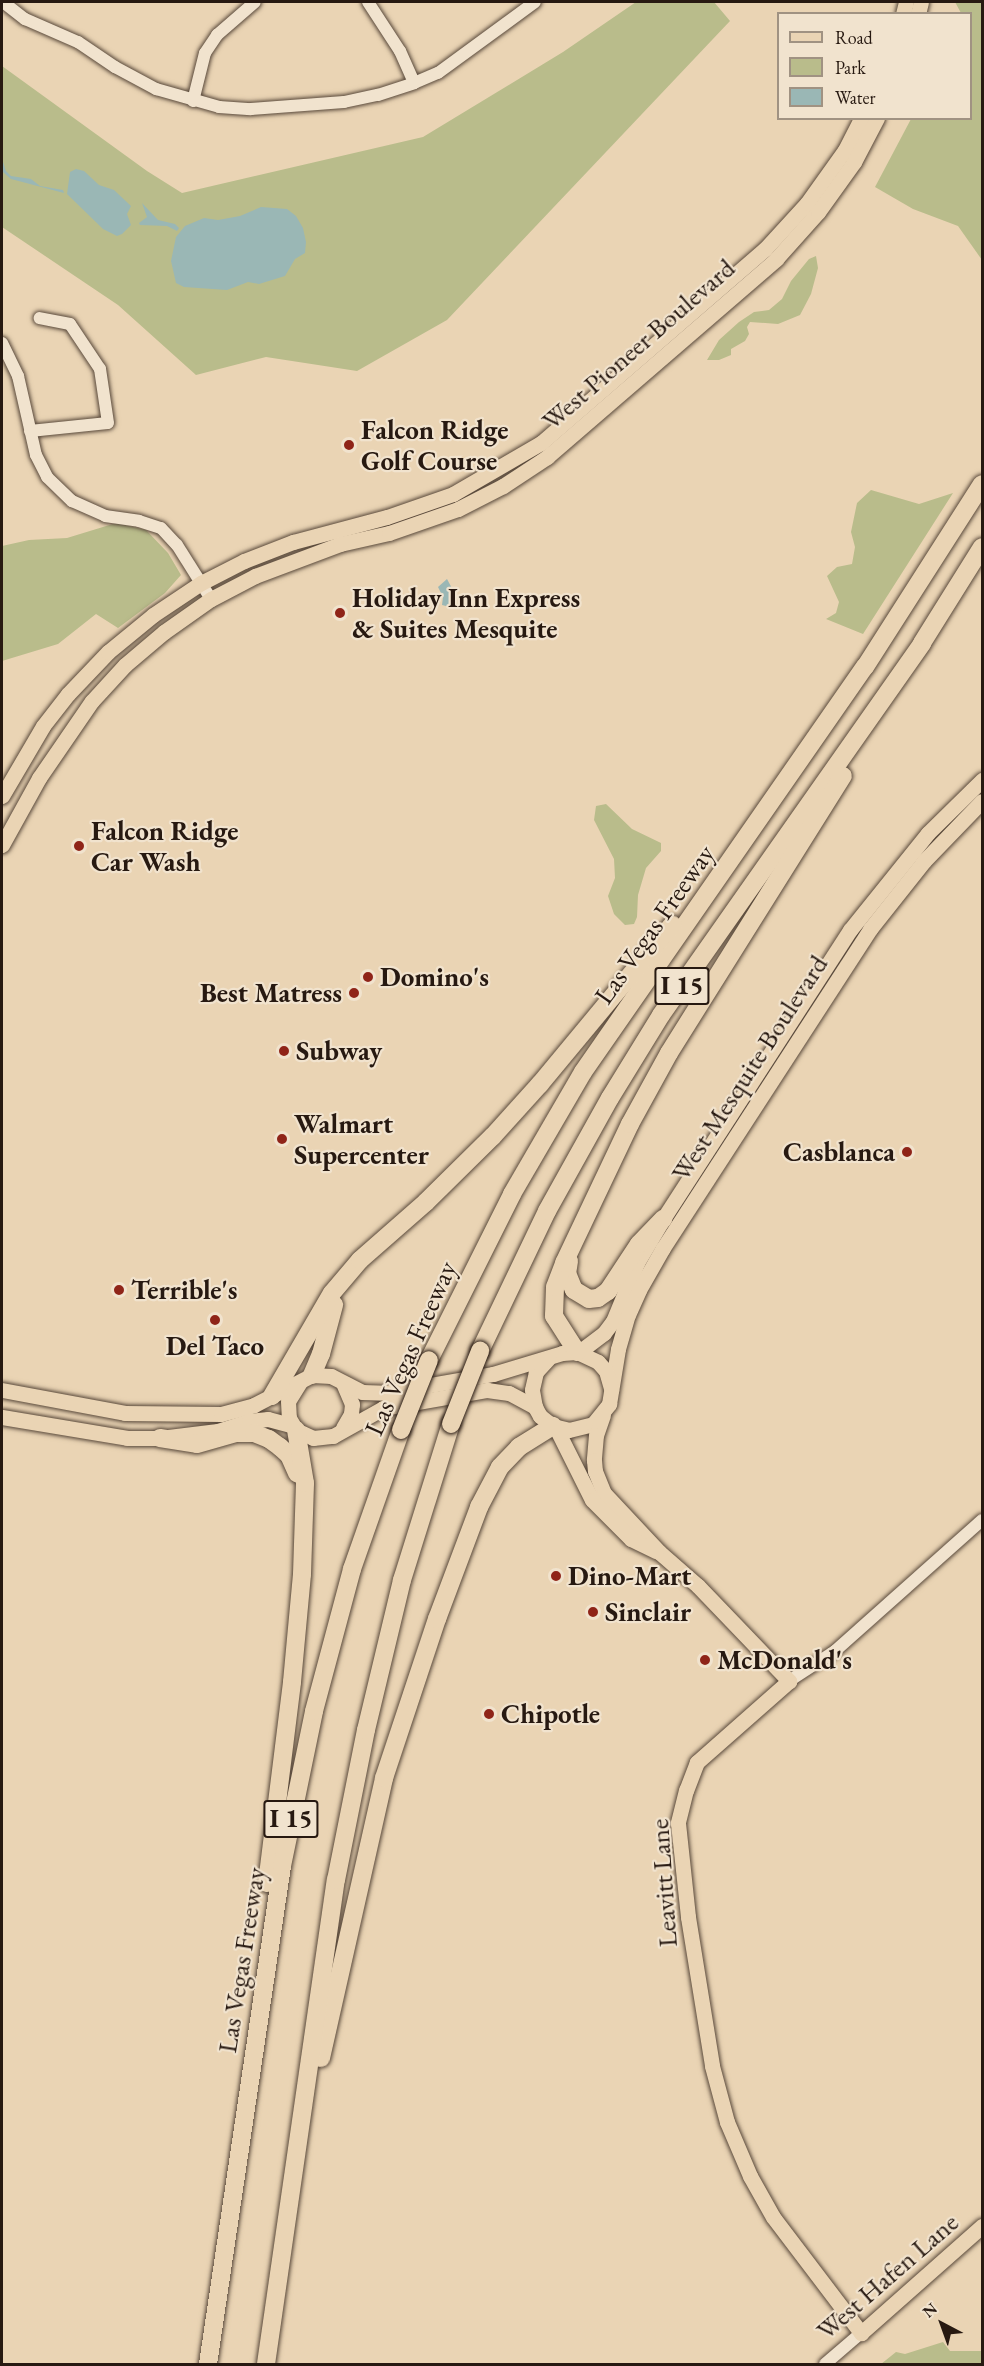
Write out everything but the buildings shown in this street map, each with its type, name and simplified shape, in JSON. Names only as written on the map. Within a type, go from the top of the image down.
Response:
[{"type":"highway","name":"Las Vegas Freeway","points":[[208,2364],[282,1866],[314,1711],[352,1569],[401,1430],[429,1360],[462,1291],[548,1128],[583,1072],[865,667],[982,484]]},
{"type":"highway","name":"I 15","points":[[266,2364],[336,1880],[366,1730],[402,1580],[451,1424],[480,1351],[547,1211],[610,1098],[644,1043],[922,643],[982,547]]},
{"type":"highway","points":[[578,1352],[559,1328],[554,1316],[555,1287],[630,1124],[669,1053],[878,719],[922,643]]},
{"type":"highway","points":[[272,1396],[332,1293],[360,1260],[426,1202],[493,1136],[540,1084],[756,825]]},
{"type":"highway","points":[[569,1256],[567,1273],[574,1290],[589,1299],[598,1298],[614,1283],[639,1244],[663,1219]]},
{"type":"highway","points":[[307,1377],[321,1354],[341,1283]]},
{"type":"highway","points":[[291,2191],[375,1809],[410,1692],[466,1539],[490,1485],[508,1457],[546,1419]]},
{"type":"highway","points":[[229,2219],[292,1682],[306,1522],[305,1483],[294,1428]]},
{"type":"highway","points":[[160,1438],[197,1444],[236,1433],[254,1433],[269,1439],[289,1455],[294,1464],[306,1522]]},
{"type":"main road","name":"West Pioneer Boulevard","points":[[2,796],[43,726],[68,694],[108,652],[144,622],[201,583],[244,561],[293,542],[396,514],[453,494],[541,443],[765,249],[807,203],[844,150],[860,120]]},
{"type":"main road","name":"West Pioneer Boulevard","points":[[2,845],[39,778],[92,701],[125,665],[211,599],[255,576],[303,556],[389,533],[458,509],[503,486],[548,457],[776,259],[818,212],[854,162],[876,120]]},
{"type":"main road","name":"West Mesquite Boulevard","points":[[578,1352],[604,1333],[613,1321],[637,1263],[663,1219],[866,908],[928,833],[982,780]]},
{"type":"main road","name":"West Mesquite Boulevard","points":[[611,1392],[628,1315],[639,1290],[663,1248],[870,929],[924,861],[982,801]]},
{"type":"main road","points":[[2,1390],[125,1413],[166,1416],[221,1414],[254,1406],[307,1377],[331,1376],[362,1392],[385,1393],[494,1374],[562,1353],[578,1352],[595,1359],[606,1371],[611,1392],[596,1435],[594,1460],[600,1484],[614,1505],[638,1527],[659,1552],[698,1586],[789,1681]]},
{"type":"main road","points":[[548,1359],[537,1372],[532,1389],[546,1419],[592,1500],[631,1539],[659,1552]]},
{"type":"main road","points":[[294,1428],[288,1401],[291,1392],[307,1377]]},
{"type":"main road","points":[[342,1430],[348,1422],[352,1404],[343,1383]]},
{"type":"main road","points":[[2,1416],[94,1435],[160,1438],[218,1431],[249,1421],[268,1419],[294,1428],[313,1438],[324,1439],[383,1408],[487,1390],[509,1392],[546,1419],[582,1429],[603,1415]]},
{"type":"main road","name":"Leavitt Lane","points":[[789,1681],[719,1740],[697,1762],[693,1771],[678,1823],[688,1917],[712,2066],[727,2122],[750,2176],[773,2217],[861,2333]]},
{"type":"main road","name":"West Hafen Lane","points":[[861,2333],[982,2226]]},
{"type":"street","points":[[3,2],[25,18],[78,42],[116,67],[156,89],[219,107],[252,109],[344,102],[378,95],[414,83],[447,67],[535,2]]},
{"type":"street","points":[[193,101],[205,52],[217,35],[255,2]]},
{"type":"street","points":[[368,2],[400,51],[414,83]]},
{"type":"street","points":[[30,431],[108,423],[100,369],[70,324],[40,318]]},
{"type":"street","points":[[2,343],[18,376],[36,455],[47,477],[72,501],[105,516],[140,521],[161,528],[177,545],[211,599]]},
{"type":"street","name":"Leavitt Lane","points":[[789,1681],[836,1651],[982,1520]]},
{"type":"street","name":"West Hafen Lane","points":[[825,2364],[861,2333]]},
{"type":"green space","name":"Falcon Ridge Golf Course","points":[[636,2],[714,2],[730,21],[447,320],[357,371],[266,357],[196,375],[118,305],[2,227],[2,66],[147,171],[182,193],[423,137],[563,52]]},
{"type":"green space","points":[[955,2],[981,2],[982,260],[958,226],[913,209],[875,187],[910,120],[972,120],[972,12],[960,12]]},
{"type":"green space","points":[[816,256],[818,268],[811,294],[800,315],[778,324],[750,322],[747,327],[749,334],[745,341],[731,349],[731,355],[719,360],[707,360],[719,340],[739,322],[754,312],[769,310],[782,299],[791,281],[809,259]]},
{"type":"green space","points":[[871,490],[919,504],[953,493],[863,634],[826,619],[836,613],[839,602],[827,576],[837,567],[852,564],[855,547],[851,532],[857,503]]},
{"type":"green space","points":[[116,523],[146,530],[168,553],[181,575],[165,593],[118,628],[96,614],[58,644],[2,661],[2,546],[29,540],[67,538]]},
{"type":"green space","points":[[606,804],[632,829],[661,843],[661,851],[646,868],[638,895],[637,917],[634,924],[625,925],[614,914],[608,896],[615,878],[614,859],[594,820],[596,806]]},
{"type":"green space","points":[[943,2342],[950,2351],[982,2351],[982,2364],[881,2364],[896,2352],[905,2354]]},
{"type":"water","points":[[2,159],[6,171],[11,176],[31,179],[40,186],[63,190],[64,193],[11,179],[3,172]]},
{"type":"water","points":[[76,169],[84,171],[99,185],[114,190],[131,206],[127,214],[131,225],[122,234],[117,236],[103,229],[67,194],[70,172]]},
{"type":"water","points":[[142,203],[158,220],[175,224],[179,228],[177,231],[167,226],[140,225],[139,223],[147,217]]},
{"type":"water","points":[[261,207],[287,209],[296,216],[303,228],[306,242],[305,253],[295,259],[285,276],[259,284],[248,282],[227,290],[184,287],[176,283],[171,261],[176,237],[185,226],[204,218],[218,220],[240,216]]},
{"type":"water","points":[[447,579],[454,592],[454,608],[442,605],[443,597],[438,587]]},
{"type":"place","name":"Falcon Ridge Golf Course","points":[[349,445]]},
{"type":"place","name":"Holiday Inn Express & Suites Mesquite","points":[[340,613]]},
{"type":"place","name":"Falcon Ridge Car Wash","points":[[79,846]]},
{"type":"place","name":"Domino's","points":[[368,977]]},
{"type":"place","name":"Best Matress","points":[[354,993]]},
{"type":"place","name":"Subway","points":[[284,1051]]},
{"type":"place","name":"Walmart Supercenter","points":[[282,1139]]},
{"type":"place","name":"Casblanca","points":[[907,1152]]},
{"type":"place","name":"Terrible's","points":[[119,1290]]},
{"type":"place","name":"Del Taco","points":[[215,1320]]},
{"type":"place","name":"Dino-Mart","points":[[556,1576]]},
{"type":"place","name":"Sinclair","points":[[593,1612]]},
{"type":"place","name":"McDonald's","points":[[705,1660]]},
{"type":"place","name":"Chipotle","points":[[489,1714]]}]
